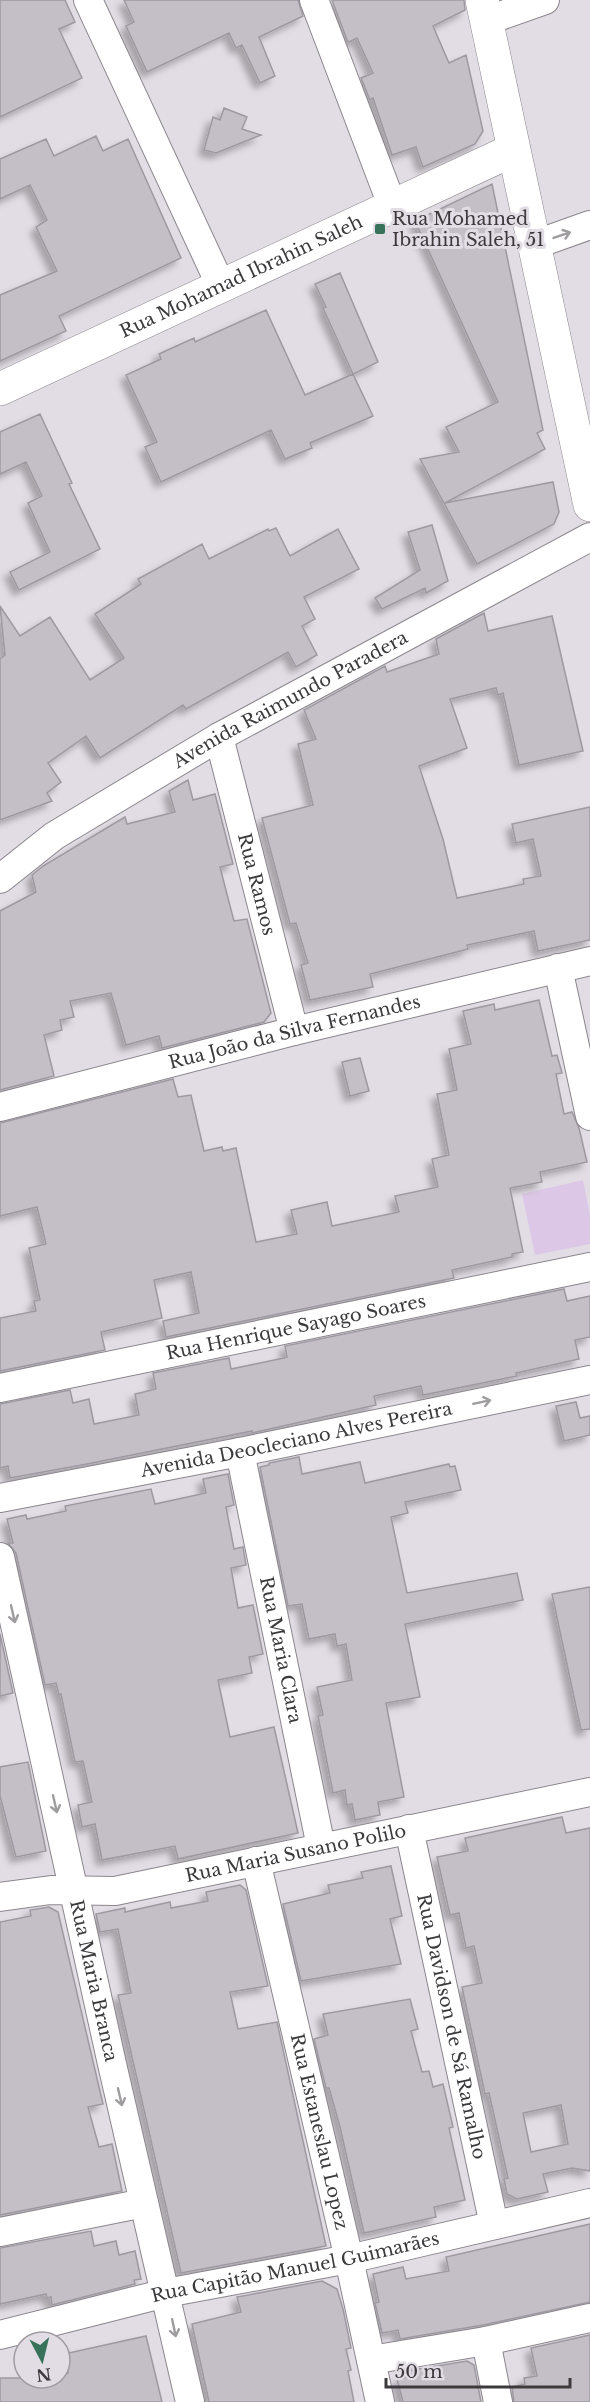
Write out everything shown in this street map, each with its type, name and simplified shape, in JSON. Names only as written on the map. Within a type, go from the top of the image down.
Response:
[{"type":"street","points":[[88,0],[221,286]]},
{"type":"street","points":[[314,0],[392,205]]},
{"type":"street","points":[[545,0],[484,10],[590,505]]},
{"type":"street","name":"Rua Mohamad Ibrahin Saleh","points":[[0,389],[513,150]]},
{"type":"street","points":[[534,245],[590,225]]},
{"type":"street","name":"Avenida Raimundo Paradera","points":[[0,879],[54,836],[219,736],[590,537]]},
{"type":"street","name":"Rua Ramos","points":[[219,736],[294,1031]]},
{"type":"street","name":"Rua João da Silva Fernandes","points":[[0,1107],[294,1031],[590,961]]},
{"type":"street","points":[[558,968],[590,1116]]},
{"type":"street","name":"Rua Henrique Sayago Soares","points":[[0,1388],[590,1267]]},
{"type":"street","name":"Avenida Deocleciano Alves Pereira","points":[[0,1498],[240,1452],[590,1380]]},
{"type":"street","name":"Rua Maria Clara","points":[[240,1452],[321,1847]]},
{"type":"street","name":"Rua Maria Branca","points":[[0,1557],[190,2402]]},
{"type":"street","name":"Rua Maria Susano Polilo","points":[[0,1897],[51,1890],[115,1891],[590,1792]]},
{"type":"street","name":"Rua Davidson de Sá Ramalho","points":[[409,1829],[494,2225]]},
{"type":"street","name":"Rua Estaneslau Lopez","points":[[256,1861],[380,2402]]},
{"type":"street","points":[[0,2232],[144,2203]]},
{"type":"street","name":"Rua Capitão Manuel Guimarães","points":[[0,2336],[166,2293],[349,2259],[590,2203]]},
{"type":"street","points":[[371,2361],[486,2342],[590,2318]]},
{"type":"street","points":[[486,2342],[498,2402]]},
{"type":"shaded area","points":[[583,1180],[590,1216],[590,1244],[535,1255],[522,1194]]},
{"type":"building","points":[[0,0],[65,0],[75,22],[59,29],[82,78],[0,117]]},
{"type":"building","points":[[124,0],[298,0],[303,16],[259,37],[275,76],[260,83],[242,45],[236,48],[229,33],[147,72],[126,26],[134,22]]},
{"type":"building","points":[[332,0],[464,0],[465,10],[433,26],[449,63],[466,55],[483,131],[475,144],[423,167],[416,147],[392,155],[373,98],[370,100],[361,78],[373,73],[357,38],[349,42],[347,40]]},
{"type":"building","points":[[224,108],[247,117],[242,129],[261,135],[216,153],[204,150],[213,117],[220,120]]},
{"type":"building","points":[[96,136],[103,151],[128,139],[181,258],[59,316],[66,331],[0,361],[0,295],[57,271],[36,227],[47,220],[30,185],[0,199],[0,159],[46,139],[54,156]]},
{"type":"building","points":[[492,184],[543,430],[537,433],[545,449],[445,503],[553,482],[559,512],[554,524],[477,564],[420,459],[459,452],[446,427],[498,402],[415,221]]},
{"type":"building","points":[[340,273],[378,362],[353,374],[323,308],[326,307],[315,284]]},
{"type":"building","points":[[266,310],[305,395],[353,374],[373,416],[310,443],[312,448],[285,459],[271,430],[161,482],[145,447],[157,442],[126,375],[161,359],[159,354],[194,338],[195,342]]},
{"type":"building","points":[[40,414],[72,483],[69,484],[100,549],[19,590],[10,572],[50,552],[28,503],[42,496],[26,462],[0,474],[0,432]]},
{"type":"building","points":[[432,525],[448,581],[426,593],[425,588],[382,609],[375,598],[420,570],[408,532]]},
{"type":"building","points":[[276,528],[290,556],[338,529],[359,569],[304,597],[315,619],[302,626],[317,655],[296,667],[288,652],[186,709],[183,705],[100,758],[86,736],[48,763],[61,782],[47,793],[52,801],[0,820],[0,659],[5,655],[0,606],[20,636],[50,617],[90,680],[124,658],[95,614],[141,584],[138,579],[202,544],[209,559],[268,529],[269,531]]},
{"type":"building","points":[[484,613],[488,631],[552,616],[583,751],[519,765],[503,693],[498,695],[496,688],[450,699],[467,748],[419,766],[443,839],[457,898],[524,884],[523,879],[541,876],[533,839],[516,843],[512,824],[590,807],[590,940],[538,951],[534,931],[467,945],[468,949],[370,974],[373,987],[310,1000],[301,965],[308,963],[296,923],[290,924],[262,818],[313,805],[298,744],[316,739],[304,710],[385,666],[387,672],[439,654],[436,639]]},
{"type":"building","points":[[188,780],[193,800],[215,794],[233,864],[220,867],[234,921],[247,919],[271,1013],[264,1022],[162,1048],[159,1036],[126,1045],[111,993],[70,1001],[74,1017],[60,1020],[62,1030],[44,1035],[54,1076],[0,1090],[0,911],[36,892],[32,875],[43,866],[125,817],[127,824],[175,812],[169,791]]},
{"type":"building","points":[[539,1000],[552,1056],[557,1055],[562,1073],[556,1074],[564,1114],[572,1112],[579,1128],[587,1162],[540,1172],[542,1182],[510,1188],[523,1252],[512,1254],[512,1257],[452,1270],[454,1278],[166,1337],[163,1321],[199,1313],[191,1272],[154,1280],[162,1318],[101,1332],[105,1350],[0,1371],[0,1318],[36,1311],[34,1301],[40,1300],[29,1248],[46,1244],[37,1207],[0,1216],[0,1123],[173,1079],[178,1097],[191,1095],[204,1151],[222,1147],[223,1151],[236,1148],[256,1242],[297,1234],[291,1210],[327,1202],[332,1226],[399,1212],[395,1196],[438,1187],[432,1159],[449,1155],[437,1094],[457,1090],[449,1049],[471,1044],[463,1011],[494,1004],[495,1010]]},
{"type":"building","points":[[360,1058],[369,1091],[350,1096],[342,1062]]},
{"type":"building","points":[[564,1289],[567,1301],[590,1296],[590,1337],[575,1340],[579,1359],[516,1373],[517,1376],[423,1395],[421,1386],[374,1396],[376,1405],[252,1433],[252,1431],[10,1478],[8,1466],[0,1468],[0,1404],[70,1390],[73,1403],[89,1399],[94,1424],[139,1415],[135,1394],[156,1389],[153,1373],[229,1358],[231,1369],[287,1357],[285,1346]]},
{"type":"building","points":[[576,1402],[580,1418],[590,1416],[590,1435],[564,1441],[556,1406]]},
{"type":"building","points":[[299,1457],[302,1474],[360,1462],[365,1483],[449,1464],[450,1467],[455,1466],[461,1490],[405,1502],[408,1513],[391,1517],[407,1593],[517,1573],[523,1600],[405,1624],[420,1697],[386,1703],[404,1797],[378,1802],[380,1815],[355,1820],[352,1804],[347,1805],[345,1790],[333,1793],[318,1716],[323,1715],[317,1687],[352,1680],[346,1644],[337,1646],[335,1634],[309,1639],[302,1604],[288,1606],[260,1467]]},
{"type":"building","points":[[228,1474],[234,1505],[226,1507],[234,1549],[243,1547],[246,1565],[231,1568],[238,1608],[253,1605],[263,1654],[249,1657],[252,1673],[218,1680],[230,1737],[274,1727],[298,1833],[178,1859],[175,1846],[102,1860],[95,1824],[82,1827],[78,1805],[92,1802],[83,1761],[75,1762],[61,1694],[59,1695],[56,1683],[45,1685],[16,1553],[8,1543],[13,1543],[7,1519],[26,1515],[27,1519],[66,1511],[65,1506],[151,1489],[155,1504],[206,1493],[203,1479]]},
{"type":"building","points":[[590,1587],[590,1729],[581,1730],[552,1594]]},
{"type":"building","points":[[0,1634],[13,1693],[0,1696]]},
{"type":"building","points":[[28,1762],[46,1851],[16,1857],[0,1796],[0,1767]]},
{"type":"building","points":[[562,1817],[566,1833],[590,1828],[590,2171],[572,2168],[543,2174],[548,2192],[517,2199],[507,2194],[504,2179],[508,2178],[489,2093],[485,2094],[462,1987],[482,1983],[474,1946],[466,1948],[459,1913],[450,1915],[437,1857],[468,1851],[465,1838]],"holes":[[[561,2105],[568,2144],[531,2152],[523,2113]]]},
{"type":"building","points":[[391,1866],[402,1916],[390,1919],[401,1964],[301,1981],[283,1904],[330,1893],[328,1885],[363,1878],[361,1872]]},
{"type":"building","points":[[240,1885],[246,1890],[268,1986],[230,1992],[238,2029],[277,2022],[326,2246],[181,2273],[118,1995],[131,1993],[118,1929],[100,1932],[96,1914],[125,1908],[125,1912],[170,1902],[171,1908],[208,1901],[206,1892]]},
{"type":"building","points":[[49,1907],[58,1912],[103,2104],[88,2107],[99,2147],[112,2144],[122,2191],[0,2215],[0,1922],[31,1916],[30,1910]]},
{"type":"building","points":[[410,1999],[418,2029],[411,2031],[422,2072],[429,2071],[433,2087],[443,2084],[453,2127],[449,2128],[465,2200],[434,2207],[436,2217],[364,2233],[340,2127],[329,2088],[326,2088],[314,2039],[328,2035],[323,2014]]},
{"type":"building","points":[[590,2224],[590,2302],[483,2325],[400,2339],[398,2330],[382,2333],[375,2303],[379,2302],[373,2274],[403,2267],[406,2279],[449,2271],[446,2257]]},
{"type":"building","points":[[91,2231],[94,2246],[116,2241],[119,2255],[135,2251],[141,2279],[134,2280],[135,2284],[52,2305],[51,2297],[47,2298],[46,2294],[0,2304],[0,2248]]},
{"type":"building","points":[[322,2281],[337,2289],[343,2309],[351,2348],[346,2349],[351,2370],[348,2371],[354,2402],[209,2402],[192,2324],[241,2312],[237,2297]]},
{"type":"building","points":[[590,2335],[590,2402],[514,2402],[512,2387],[525,2384],[524,2378],[537,2376],[531,2348]]},
{"type":"building","points":[[146,2336],[162,2402],[0,2402],[0,2378],[12,2378],[12,2390],[72,2390],[72,2352]]},
{"type":"building","points":[[467,2361],[474,2365],[481,2402],[403,2402],[397,2379],[408,2377],[406,2371]]},
{"type":"place","name":"Rua Mohamed Ibrahin Saleh, 51","points":[[380,229]]}]
